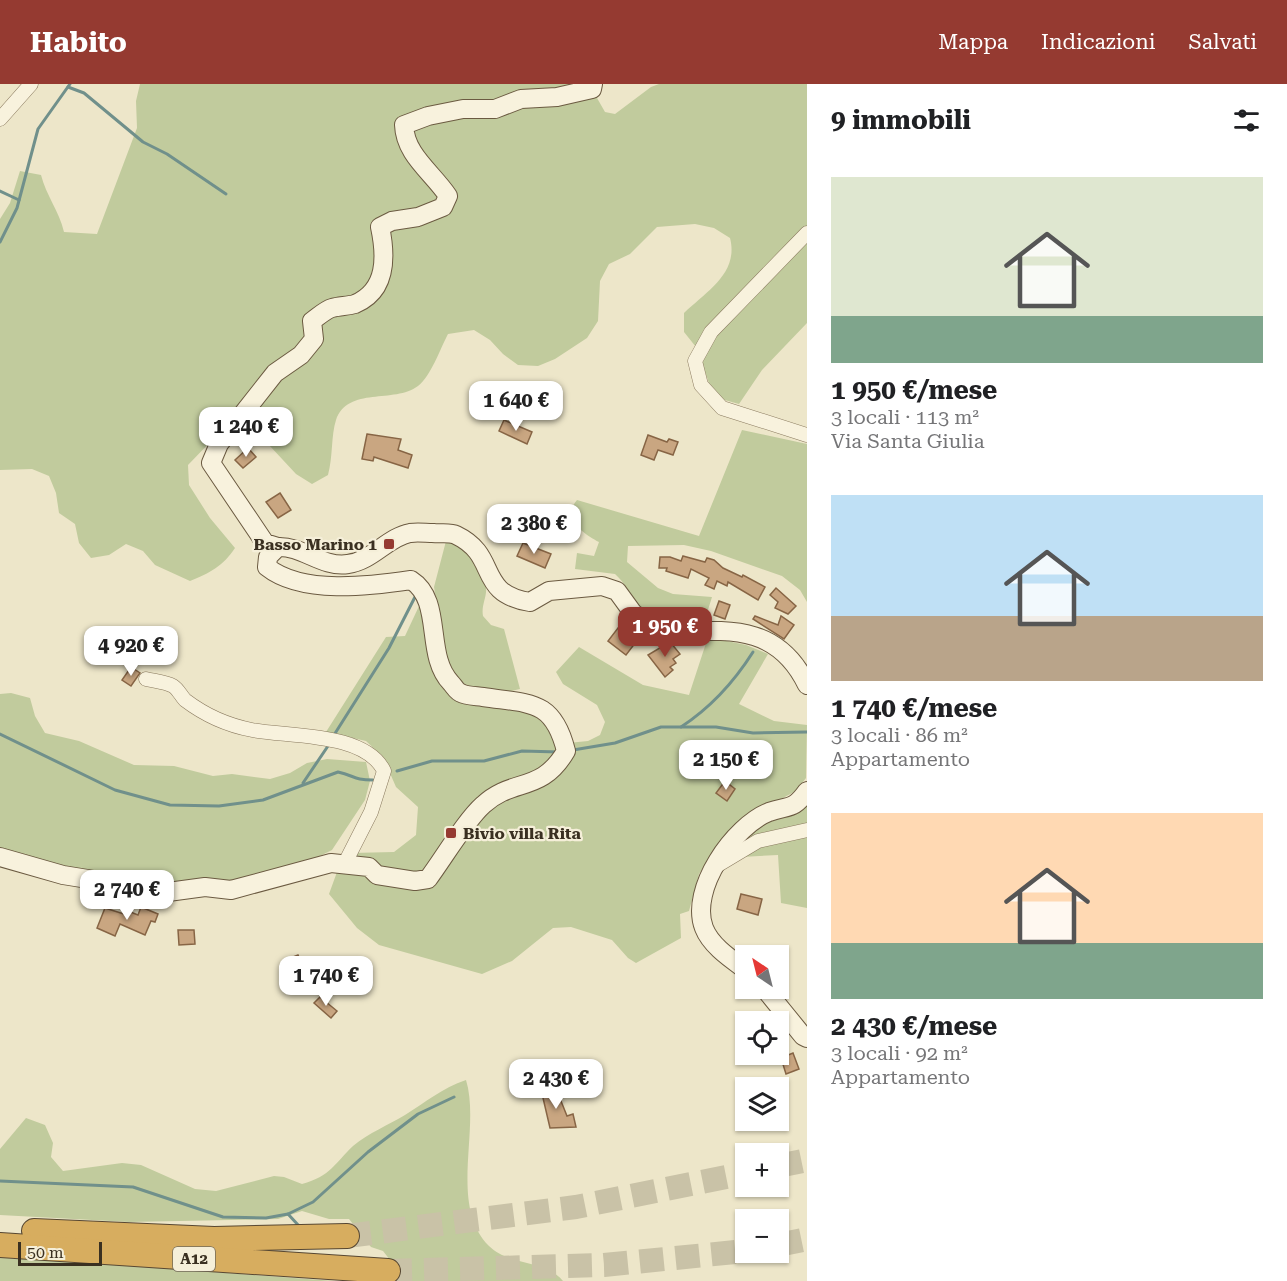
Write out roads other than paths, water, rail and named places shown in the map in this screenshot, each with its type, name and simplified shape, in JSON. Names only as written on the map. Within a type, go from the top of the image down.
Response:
[{"type":"highway","name":"A12","points":[[0,1229],[214,1239],[347,1236]]},
{"type":"highway","name":"A12","points":[[0,1245],[388,1271]]},
{"type":"street","points":[[0,119],[31,84]]},
{"type":"street","points":[[593,84],[592,89],[557,97],[521,99],[495,109],[463,109],[428,116],[404,125],[405,140],[416,159],[448,196],[443,207],[418,217],[392,221],[380,227],[385,252],[381,278],[370,294],[355,304],[329,309],[312,321],[314,339],[301,355],[274,373],[219,444],[211,463],[265,543],[278,547],[290,547],[319,561],[337,565],[351,564],[410,533],[454,534],[474,546],[483,556],[494,585],[511,599],[530,602],[549,591],[602,586],[617,591],[633,613],[654,629],[664,632],[739,631],[767,639],[787,653],[807,685]]},
{"type":"street","points":[[807,234],[779,265],[717,325],[695,361],[700,385],[722,408],[807,435]]},
{"type":"street","points":[[0,857],[63,875],[168,892],[205,887],[231,890],[331,862],[345,862],[369,867],[377,875],[415,881],[428,879],[483,805],[507,791],[545,777],[556,767],[566,751],[560,728],[545,710],[530,704],[460,693],[444,676],[435,655],[429,604],[420,586],[411,580],[370,586],[314,584],[277,575],[267,567],[268,557],[278,547]]},
{"type":"street","points":[[146,679],[173,686],[182,697],[206,716],[227,725],[275,734],[314,736],[369,753],[379,762],[384,771],[371,812],[345,862]]},
{"type":"street","points":[[735,962],[719,950],[703,926],[702,896],[712,870],[733,838],[769,812],[782,811],[799,802],[807,791]]},
{"type":"street","points":[[712,870],[758,841],[807,830]]},
{"type":"street","points":[[773,999],[807,1038]]},
{"type":"waterway","points":[[0,242],[17,208],[38,129],[70,84]]},
{"type":"waterway","points":[[68,87],[84,93],[143,142],[167,154],[226,194]]},
{"type":"waterway","points":[[0,191],[19,200]]},
{"type":"waterway","points":[[334,735],[389,648],[416,595]]},
{"type":"waterway","points":[[681,727],[721,694],[753,652]]},
{"type":"waterway","points":[[573,750],[615,743],[661,727],[716,727],[753,733],[807,732]]},
{"type":"waterway","points":[[0,734],[115,790],[170,805],[219,806],[263,800],[338,772],[358,779],[373,780]]},
{"type":"waterway","points":[[303,783],[328,746]]},
{"type":"waterway","points":[[397,771],[432,761],[484,761],[522,751],[559,752]]},
{"type":"waterway","points":[[0,1181],[133,1187],[223,1217],[266,1218],[288,1214],[313,1202],[368,1152],[418,1114],[454,1097]]},
{"type":"waterway","points":[[288,1214],[299,1226]]},
{"type":"tunnel","points":[[789,1164],[807,1160]]},
{"type":"tunnel","points":[[347,1236],[576,1207],[735,1175]]},
{"type":"tunnel","points":[[789,1243],[807,1239]]},
{"type":"tunnel","points":[[388,1271],[604,1265],[735,1252]]},
{"type":"place","name":"Basso Marino 1","points":[[389,544]]},
{"type":"place","name":"Bivio villa Rita","points":[[451,833]]}]
